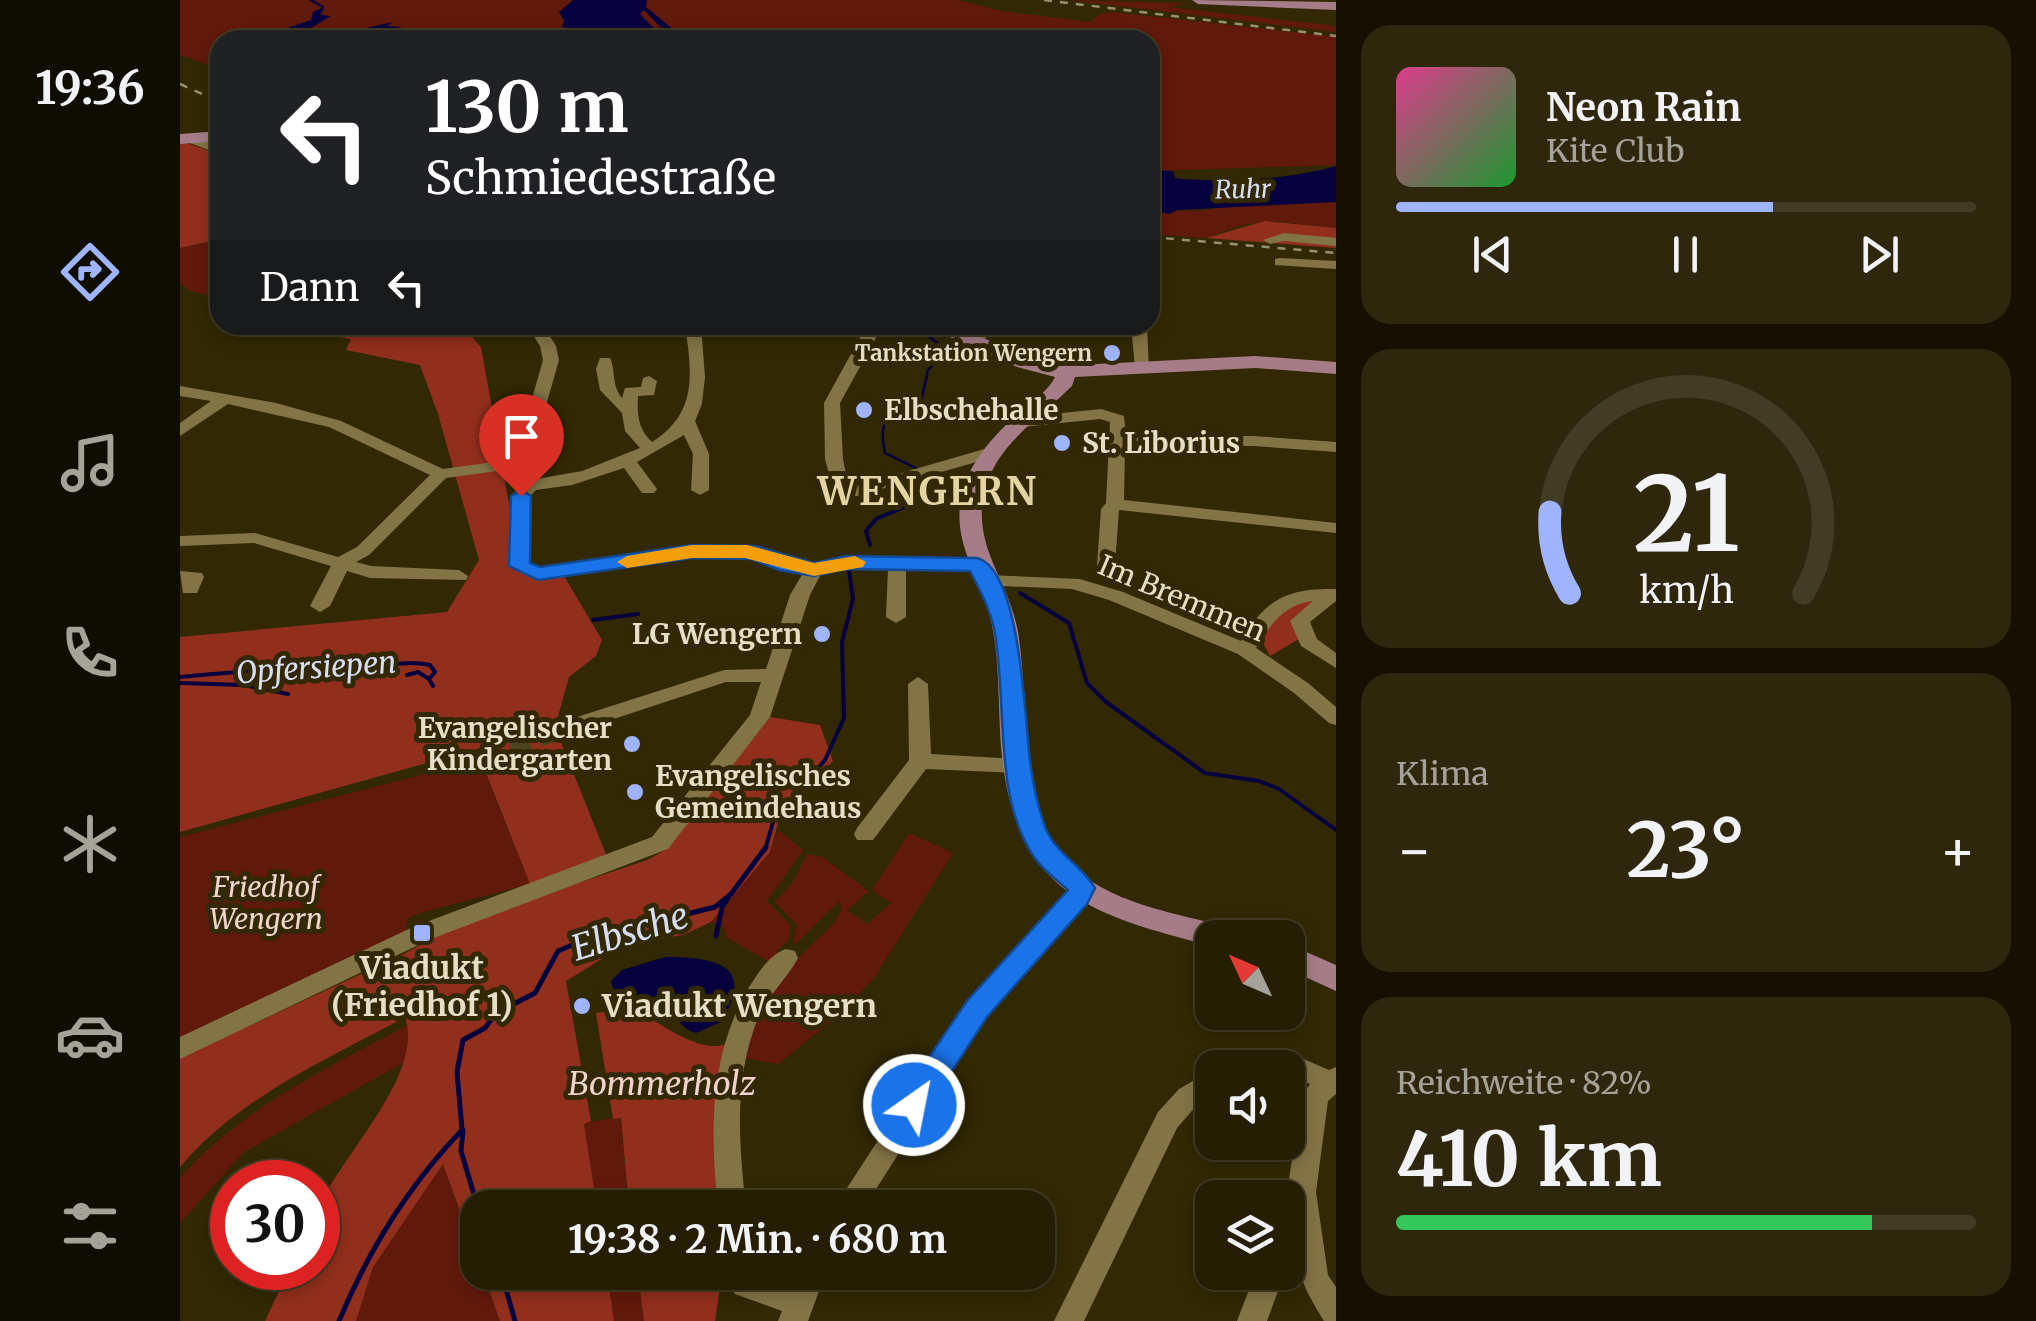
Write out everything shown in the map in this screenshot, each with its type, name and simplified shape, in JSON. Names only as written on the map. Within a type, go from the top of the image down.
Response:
[{"type":"main road","points":[[1198,0],[1336,6]]},
{"type":"main road","points":[[184,138],[210,137]]},
{"type":"main road","points":[[981,335],[1034,366],[1066,372],[1256,362],[1336,368]]},
{"type":"main road","points":[[1066,372],[1065,382],[996,451],[976,480],[973,492],[970,544],[1006,630],[1018,766],[1040,845],[1055,866],[1082,888],[1112,903],[1195,928]]},
{"type":"main road","points":[[1305,964],[1336,979]]},
{"type":"street","points":[[184,138],[210,147]]},
{"type":"street","points":[[1270,240],[1284,237],[1336,242]]},
{"type":"street","points":[[1280,262],[1336,265]]},
{"type":"street","points":[[180,392],[335,424],[447,472],[526,462],[541,442],[539,402],[551,360],[541,335]]},
{"type":"street","points":[[180,1049],[422,934],[660,843],[752,730],[776,676],[800,595],[814,570],[747,551],[692,552],[586,569],[527,572],[520,566],[521,496],[531,485],[570,478],[626,460],[675,434],[687,420],[696,371],[694,335]]},
{"type":"street","points":[[869,335],[832,403],[836,486],[857,491],[996,451]]},
{"type":"street","points":[[1139,335],[1143,368]]},
{"type":"street","points":[[605,360],[609,394],[628,411]]},
{"type":"street","points":[[649,381],[648,392],[632,392],[628,411],[632,431],[651,448]]},
{"type":"street","points":[[180,432],[225,399]]},
{"type":"street","points":[[1022,422],[1106,415],[1118,419],[1115,504],[1110,510],[1106,565]]},
{"type":"street","points":[[687,420],[701,454],[700,490]]},
{"type":"street","points":[[1120,441],[1240,440],[1336,448]]},
{"type":"street","points":[[626,460],[648,489]]},
{"type":"street","points":[[526,462],[531,485]]},
{"type":"street","points":[[320,606],[342,562],[363,551],[447,472]]},
{"type":"street","points":[[1115,504],[1336,528]]},
{"type":"street","points":[[180,541],[255,538],[378,573],[459,576]]},
{"type":"street","points":[[896,617],[898,562]]},
{"type":"street","name":"Im Bremmen","points":[[814,570],[836,563],[898,562],[1084,585],[1245,650],[1280,672],[1336,718]]},
{"type":"street","points":[[1245,650],[1262,618],[1274,607],[1302,595],[1334,595]]},
{"type":"street","points":[[1334,595],[1300,621],[1308,642],[1336,662]]},
{"type":"street","points":[[562,730],[724,676],[776,676]]},
{"type":"street","points":[[864,834],[920,762],[918,684]]},
{"type":"street","points":[[920,762],[1018,766]]},
{"type":"street","points":[[860,1190],[977,1009],[1082,888]]},
{"type":"street","points":[[730,1190],[723,1120],[729,1072],[762,984],[786,958]]},
{"type":"street","points":[[1305,1070],[1332,1080],[1315,1096],[1305,1180]]},
{"type":"street","points":[[1069,1321],[1167,1120],[1195,1092]]},
{"type":"street","points":[[1305,1197],[1314,1279],[1336,1313]]},
{"type":"street","points":[[756,1290],[796,1312]]},
{"type":"street","points":[[1252,1321],[1264,1290]]},
{"type":"green space","points":[[180,0],[958,0],[1002,11],[1091,22],[1099,14],[1113,12],[1336,37],[1336,165],[1160,171],[1160,30],[210,30],[210,66],[180,55]]},
{"type":"green space","points":[[1068,0],[1186,4],[1169,7],[1336,26],[1336,32]]},
{"type":"green space","points":[[1189,3],[1336,8],[1186,4]]},
{"type":"green space","points":[[180,141],[210,151],[210,241],[180,248]]},
{"type":"green space","points":[[1336,202],[1336,228],[1274,221],[1242,225],[1206,238],[1160,235],[1160,210],[1199,211],[1244,204]]},
{"type":"green space","points":[[1265,221],[1336,228],[1336,248],[1206,238]]},
{"type":"green space","points":[[210,241],[210,296],[190,291],[180,283],[180,248]]},
{"type":"green space","points":[[328,335],[470,335],[481,347],[514,532],[513,570],[564,576],[602,640],[596,656],[569,677],[555,727],[609,862],[530,884],[486,773],[491,745],[180,832],[180,637],[447,612],[479,560],[438,414],[420,365],[346,350],[351,339]]},
{"type":"green space","points":[[1314,599],[1299,639],[1270,656],[1260,638],[1281,608]]},
{"type":"green space","points":[[770,717],[820,725],[833,761],[779,820],[770,852],[711,922],[683,935],[626,944],[566,981],[591,1121],[584,1124],[594,1190],[460,1190],[460,1211],[443,1164],[373,1267],[356,1321],[265,1321],[280,1290],[340,1290],[340,1172],[393,1088],[408,1039],[405,1017],[256,1100],[203,1142],[180,1167],[180,1058],[402,955],[462,922],[647,860],[667,849]]},
{"type":"green space","name":"Friedhof Wengern","points":[[490,757],[486,774],[530,884],[420,913],[407,919],[406,931],[180,1041],[180,837]]},
{"type":"green space","points":[[778,830],[803,850],[767,901],[791,926],[788,940],[776,952],[781,956],[769,962],[726,937],[723,927],[711,922],[770,852]]},
{"type":"green space","points":[[909,833],[953,853],[874,978],[844,1011],[778,1064],[739,1057],[770,985],[835,922],[841,911],[840,900],[796,944],[793,942],[797,925],[775,902],[793,882],[807,854],[822,857],[869,891],[847,910],[867,924],[891,903],[872,890]]},
{"type":"green space","name":"Bommerholz","points":[[632,1008],[692,1041],[717,1046],[728,1043],[716,1084],[721,1097],[724,1190],[627,1190],[621,1118],[613,1119],[596,1013]]},
{"type":"green space","points":[[408,1025],[408,1060],[244,1152],[237,1160],[210,1160],[210,1190],[180,1223],[180,1178],[204,1153],[258,1110]]},
{"type":"green space","points":[[620,1117],[627,1190],[594,1190],[584,1123]]},
{"type":"green space","points":[[444,1163],[460,1209],[460,1290],[489,1290],[500,1321],[356,1321],[373,1267]]},
{"type":"green space","points":[[489,1290],[609,1290],[614,1321],[500,1321]]},
{"type":"green space","points":[[609,1290],[640,1290],[644,1321],[614,1321]]},
{"type":"green space","points":[[640,1290],[720,1290],[715,1321],[644,1321]]},
{"type":"water","points":[[573,0],[647,0],[646,7],[674,30],[663,30],[644,10],[640,14],[655,30],[575,30],[562,27],[564,21],[559,12]]},
{"type":"water","points":[[324,7],[321,15],[331,16],[308,30],[281,30],[311,20],[313,12]]},
{"type":"water","points":[[393,22],[387,26],[403,27],[357,30]]},
{"type":"water","name":"Ruhr","points":[[1336,166],[1336,202],[1160,212],[1160,170],[1173,171],[1175,178],[1182,179],[1241,180]]},
{"type":"water","points":[[665,957],[714,962],[732,976],[735,987],[721,1022],[696,1033],[663,1008],[627,999],[614,990],[611,981],[622,970]]},
{"type":"waterway","points":[[311,0],[323,7]]},
{"type":"waterway","name":"Elbsche","points":[[920,470],[885,453],[883,431],[893,414],[921,402],[928,370],[944,353],[944,348],[927,335]]},
{"type":"waterway","name":"Elbsche","points":[[929,475],[941,488]]},
{"type":"waterway","name":"Elbsche","points":[[870,545],[866,531],[876,519],[941,488]]},
{"type":"waterway","name":"Elbsche","points":[[766,847],[773,822],[825,760],[844,718],[842,642],[853,599],[849,570]]},
{"type":"waterway","points":[[1020,593],[1069,623],[1087,683],[1106,702],[1205,773],[1259,781],[1279,789],[1336,830]]},
{"type":"waterway","name":"Opfersiepen","points":[[593,620],[638,614]]},
{"type":"waterway","name":"Opfersiepen","points":[[180,677],[414,663],[430,665],[435,672],[429,679]]},
{"type":"waterway","points":[[407,675],[418,672],[429,679]]},
{"type":"waterway","name":"Opfersiepen","points":[[429,679],[433,686]]},
{"type":"waterway","points":[[180,683],[244,685],[288,694]]},
{"type":"waterway","name":"Elbsche","points":[[339,1321],[392,1220],[424,1173],[462,1130],[457,1072],[463,1040],[485,1028],[496,1013],[535,993],[558,951],[586,939],[715,907],[731,894],[766,847]]},
{"type":"waterway","points":[[716,936],[722,907],[728,898]]},
{"type":"waterway","points":[[463,1130],[461,1151],[473,1190]]},
{"type":"waterway","points":[[506,1290],[515,1321]]},
{"type":"tunnel","points":[[510,746],[562,729]]},
{"type":"railway","points":[[1044,0],[1336,36]]},
{"type":"railway","points":[[180,84],[210,98]]},
{"type":"railway","points":[[1160,238],[1336,253]]},
{"type":"slow traffic","points":[[627,562],[692,552],[747,551],[814,570],[855,562]]},
{"type":"place","name":"Tankstation Wengern","points":[[1112,353]]},
{"type":"place","name":"Elbschehalle","points":[[864,410]]},
{"type":"place","name":"St. Liborius","points":[[1062,443]]},
{"type":"place","name":"LG Wengern","points":[[822,634]]},
{"type":"place","name":"Evangelischer Kindergarten","points":[[632,744]]},
{"type":"place","name":"Evangelisches Gemeindehaus","points":[[635,792]]},
{"type":"place","name":"Viadukt (Friedhof 1)","points":[[422,933]]},
{"type":"place","name":"Viadukt Wengern","points":[[582,1006]]},
{"type":"district","name":"WENGERN","points":[[928,491]]},
{"type":"route","points":[[521,496],[520,566],[538,574],[692,552],[755,552],[787,565],[814,570],[846,562],[977,564],[998,602],[1006,630],[1018,766],[1032,827],[1055,866],[1082,888],[977,1009],[914,1105]]}]
